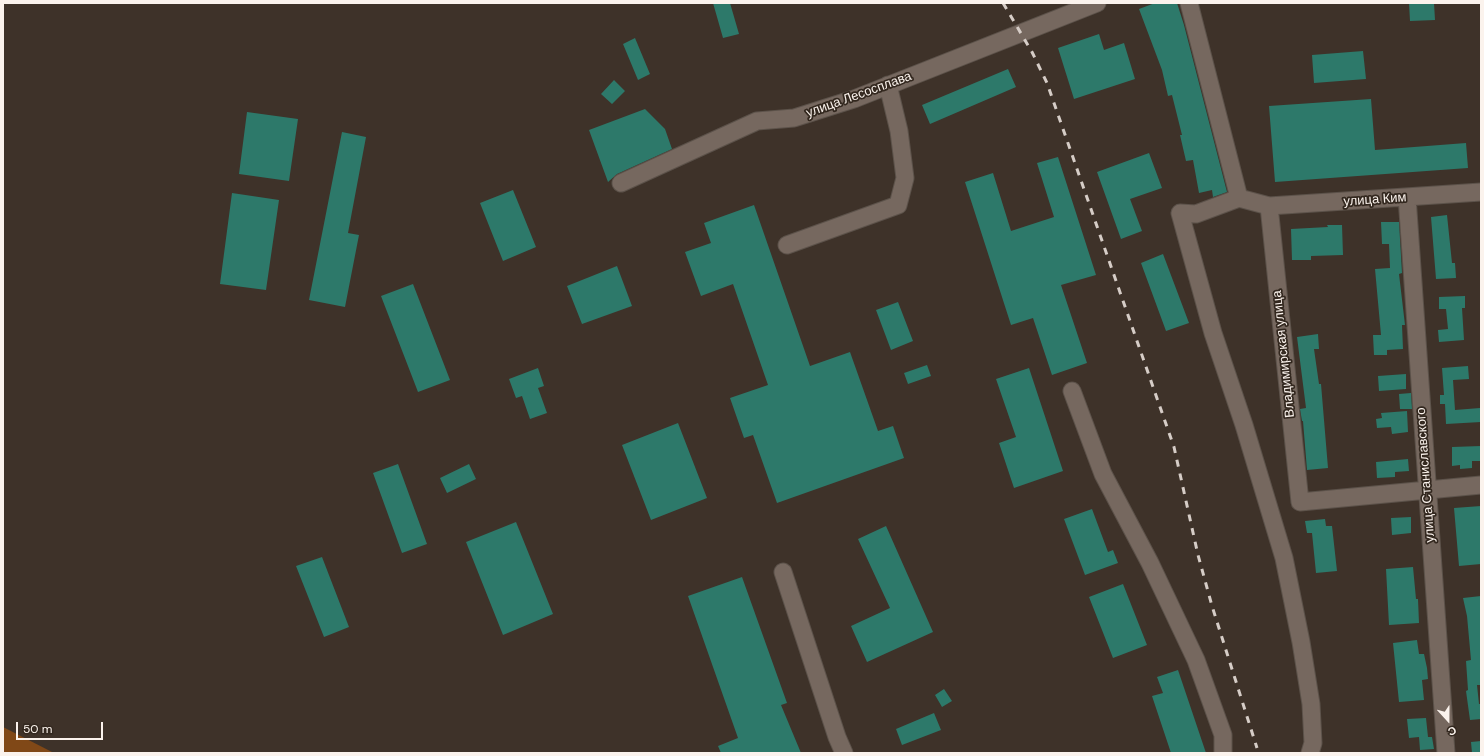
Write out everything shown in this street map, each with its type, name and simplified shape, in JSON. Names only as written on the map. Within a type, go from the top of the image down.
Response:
[{"type":"street","name":"улица Лесосплава","points":[[621,183],[757,121],[794,118],[854,99],[1097,3]]},
{"type":"street","points":[[1189,3],[1239,198],[1196,214],[1180,213],[1213,333],[1244,425],[1284,558],[1301,642],[1311,704],[1313,743],[1310,753]]},
{"type":"street","points":[[787,245],[898,205],[904,178],[899,131],[888,85]]},
{"type":"street","name":"улица Ким","points":[[1239,198],[1268,206],[1481,192]]},
{"type":"street","name":"улица Станиславского","points":[[1407,198],[1446,753]]},
{"type":"street","name":"Владимирская улица","points":[[1268,206],[1300,502],[1428,490]]},
{"type":"street","points":[[1072,392],[1103,474],[1150,563],[1196,660],[1223,735],[1222,753]]},
{"type":"street","points":[[1428,490],[1481,485]]},
{"type":"street","points":[[783,572],[837,737],[844,753]]},
{"type":"shaded area","points":[[3,727],[54,753],[3,753]]},
{"type":"building","points":[[713,3],[730,3],[739,34],[723,38]]},
{"type":"building","points":[[1155,3],[1177,3],[1184,25],[1227,192],[1213,197],[1212,190],[1199,193],[1193,160],[1186,161],[1180,135],[1182,135],[1172,95],[1168,96],[1162,70],[1139,9]]},
{"type":"building","points":[[1409,3],[1434,3],[1435,20],[1410,21]]},
{"type":"building","points":[[1099,34],[1104,50],[1124,43],[1135,79],[1074,99],[1058,48]]},
{"type":"building","points":[[635,38],[650,74],[638,80],[623,44]]},
{"type":"building","points":[[1363,51],[1366,79],[1314,83],[1312,55]]},
{"type":"building","points":[[1008,69],[1016,87],[930,124],[922,105]]},
{"type":"building","points":[[614,80],[625,91],[612,104],[601,94]]},
{"type":"building","points":[[1371,99],[1375,150],[1466,143],[1468,168],[1275,182],[1269,106]]},
{"type":"building","points":[[645,109],[665,129],[672,149],[617,174],[608,182],[589,130]]},
{"type":"building","points":[[247,112],[298,119],[289,181],[239,174]]},
{"type":"building","points":[[342,132],[366,137],[348,233],[359,235],[345,307],[309,300]]},
{"type":"building","points":[[1149,153],[1162,188],[1130,199],[1142,231],[1121,239],[1097,172]]},
{"type":"building","points":[[1058,157],[1096,275],[1061,285],[1087,363],[1052,375],[1033,318],[1011,325],[965,182],[993,173],[1011,231],[1054,217],[1037,163]]},
{"type":"building","points":[[513,190],[536,247],[503,261],[480,203]]},
{"type":"building","points":[[232,193],[279,200],[266,290],[220,284]]},
{"type":"building","points":[[754,205],[810,366],[850,352],[878,431],[893,426],[904,458],[777,503],[753,435],[744,438],[730,398],[768,385],[733,284],[701,296],[685,252],[711,243],[704,223]]},
{"type":"building","points":[[1447,215],[1452,263],[1455,263],[1456,278],[1436,279],[1431,217]]},
{"type":"building","points":[[1381,222],[1399,222],[1402,273],[1399,274],[1405,325],[1402,325],[1403,349],[1387,350],[1387,355],[1374,355],[1373,335],[1381,335],[1375,269],[1390,268],[1389,244],[1382,244]]},
{"type":"building","points":[[1327,225],[1342,225],[1343,255],[1311,256],[1311,260],[1292,260],[1291,229],[1328,227]]},
{"type":"building","points":[[1163,254],[1189,323],[1166,331],[1141,263]]},
{"type":"building","points":[[617,266],[632,306],[582,324],[567,286]]},
{"type":"building","points":[[413,284],[450,380],[418,392],[381,296]]},
{"type":"building","points":[[1465,296],[1465,308],[1462,308],[1464,340],[1439,342],[1438,330],[1448,329],[1446,309],[1439,309],[1439,297]]},
{"type":"building","points":[[898,302],[913,341],[891,350],[876,310]]},
{"type":"building","points":[[1318,334],[1319,349],[1314,349],[1319,384],[1321,384],[1328,468],[1307,470],[1303,421],[1300,409],[1306,408],[1297,337]]},
{"type":"building","points":[[927,365],[931,376],[908,384],[904,373]]},
{"type":"building","points":[[1468,366],[1469,379],[1453,380],[1455,410],[1480,408],[1481,422],[1446,424],[1445,404],[1440,404],[1440,395],[1444,395],[1442,368]]},
{"type":"building","points":[[538,368],[544,386],[538,388],[547,413],[530,419],[522,396],[516,398],[509,379]]},
{"type":"building","points":[[1029,368],[1063,471],[1014,488],[999,443],[1016,437],[996,379]]},
{"type":"building","points":[[1406,374],[1406,389],[1379,391],[1378,376]]},
{"type":"building","points":[[1411,393],[1412,409],[1400,409],[1399,394]]},
{"type":"building","points":[[1407,411],[1408,432],[1392,434],[1391,427],[1377,428],[1376,419],[1382,418],[1381,413]]},
{"type":"building","points":[[678,423],[707,498],[651,520],[622,445]]},
{"type":"building","points":[[1481,446],[1481,461],[1472,461],[1472,468],[1460,469],[1460,465],[1452,466],[1452,447]]},
{"type":"building","points":[[1408,459],[1409,471],[1395,472],[1395,477],[1377,478],[1376,462]]},
{"type":"building","points":[[398,464],[427,544],[402,553],[373,473]]},
{"type":"building","points":[[469,464],[476,479],[447,493],[440,478]]},
{"type":"building","points":[[1481,506],[1481,564],[1459,566],[1454,508]]},
{"type":"building","points":[[1092,509],[1108,552],[1113,550],[1118,563],[1085,575],[1064,519]]},
{"type":"building","points":[[1411,517],[1411,533],[1392,535],[1391,518]]},
{"type":"building","points":[[1325,519],[1326,526],[1332,526],[1337,571],[1316,573],[1312,533],[1307,533],[1305,521]]},
{"type":"building","points":[[516,522],[553,614],[503,635],[466,542]]},
{"type":"building","points":[[886,526],[933,632],[867,662],[851,626],[890,608],[858,539]]},
{"type":"building","points":[[322,557],[349,627],[324,637],[296,566]]},
{"type":"building","points":[[1413,567],[1416,599],[1418,599],[1419,623],[1389,625],[1386,569]]},
{"type":"building","points":[[742,577],[787,703],[781,705],[801,753],[721,753],[718,746],[738,738],[688,596]]},
{"type":"building","points":[[1123,584],[1147,645],[1113,658],[1089,597]]},
{"type":"building","points":[[1481,596],[1481,685],[1477,685],[1479,704],[1481,704],[1481,719],[1470,720],[1466,691],[1468,690],[1466,661],[1471,660],[1467,616],[1463,598]]},
{"type":"building","points":[[1417,640],[1419,654],[1424,654],[1427,668],[1428,679],[1422,680],[1424,700],[1399,702],[1393,643]]},
{"type":"building","points":[[1178,670],[1206,753],[1171,753],[1152,696],[1163,693],[1157,677]]},
{"type":"building","points":[[944,689],[952,701],[942,707],[935,695]]},
{"type":"building","points":[[934,713],[941,730],[902,745],[896,729]]},
{"type":"building","points":[[1426,718],[1428,737],[1432,737],[1434,749],[1420,750],[1419,737],[1409,738],[1407,719]]},
{"type":"building","points":[[1481,741],[1481,753],[1472,753],[1471,742]]},
{"type":"railway","points":[[1003,3],[1032,52],[1047,83],[1174,447],[1198,555],[1212,606],[1257,748]]}]
